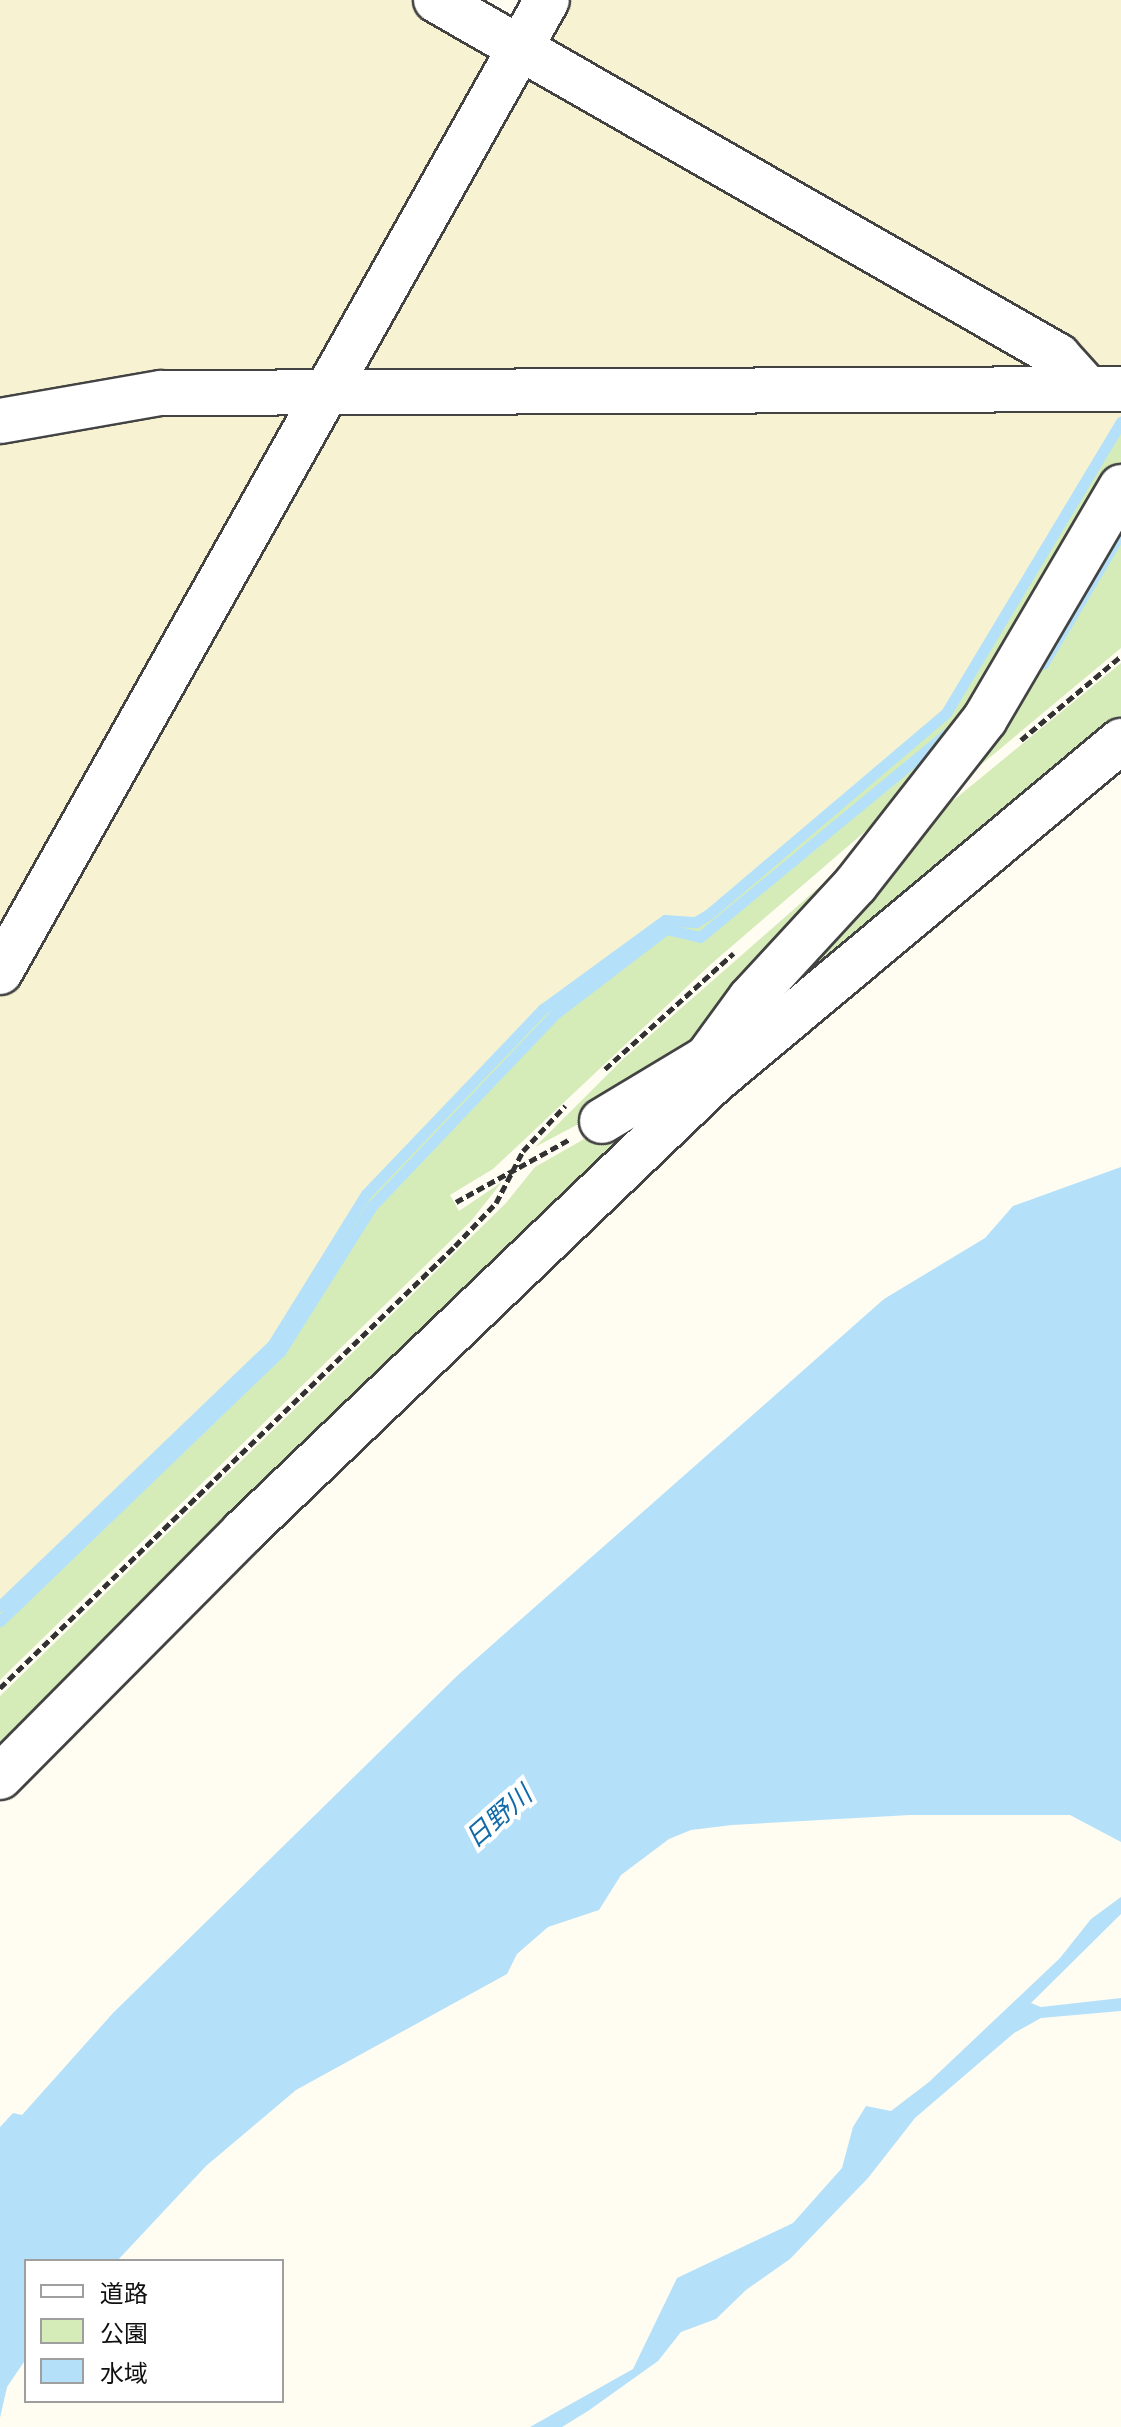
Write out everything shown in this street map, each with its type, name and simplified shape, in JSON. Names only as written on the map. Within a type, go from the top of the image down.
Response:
[{"type":"street","points":[[436,0],[1058,356],[1104,388]]},
{"type":"street","points":[[0,972],[547,0]]},
{"type":"street","points":[[0,421],[161,393],[1104,388]]},
{"type":"street","points":[[588,1109],[710,1070],[750,999],[856,884],[985,719],[1121,487]]},
{"type":"street","points":[[0,1777],[710,1070],[1121,741]]},
{"type":"path","points":[[596,1077],[744,943]]},
{"type":"path","points":[[456,1202],[517,1166],[588,1109]]},
{"type":"path","points":[[0,1688],[455,1246],[496,1203],[523,1151],[588,1109]]},
{"type":"shaded area","points":[[0,0],[413,0],[497,50],[330,374],[0,413]]},
{"type":"shaded area","points":[[555,0],[1121,0],[1121,377],[550,54],[539,30]]},
{"type":"shaded area","points":[[521,72],[1057,367],[367,384],[351,365]]},
{"type":"shaded area","points":[[1121,400],[1121,417],[945,711],[708,911],[698,918],[665,916],[541,1007],[364,1192],[272,1342],[0,1600],[0,984],[324,408]]},
{"type":"shaded area","points":[[296,407],[0,956],[0,428],[105,411]]},
{"type":"green space","points":[[1121,424],[1121,464],[919,785],[710,965],[493,1169],[450,1195],[459,1211],[502,1182],[471,1221],[0,1680],[0,1610],[275,1346],[367,1196],[508,1047],[544,1011],[661,925],[697,924],[713,913],[949,714]]},
{"type":"green space","points":[[1121,510],[1121,648],[964,779]]},
{"type":"green space","points":[[1121,663],[1121,719],[748,1038],[922,826]]},
{"type":"green space","points":[[874,839],[713,1028],[588,1119],[535,1147],[622,1060]]},
{"type":"green space","points":[[679,1085],[0,1755],[0,1696],[506,1203],[535,1167]]},
{"type":"water","name":"日野川","points":[[1121,1167],[1121,1842],[1070,1815],[910,1815],[732,1825],[691,1830],[669,1839],[621,1875],[599,1910],[548,1927],[517,1954],[507,1974],[296,2090],[206,2166],[119,2259],[24,2259],[24,2362],[7,2387],[0,2418],[0,2127],[13,2113],[22,2115],[113,2013],[458,1675],[884,1299],[985,1238],[1013,1206]]},
{"type":"water","points":[[1121,1897],[1121,1914],[1031,2003],[1041,2007],[1121,1998],[1121,2011],[1041,2018],[1014,2033],[915,2118],[868,2178],[790,2259],[746,2290],[716,2319],[681,2332],[658,2361],[588,2411],[562,2427],[530,2427],[633,2369],[677,2278],[793,2223],[842,2168],[853,2127],[866,2106],[891,2111],[929,2082],[1060,1958],[1091,1919]]},
{"type":"waterway","points":[[0,1606],[273,1344],[366,1194],[543,1009],[665,920],[696,922],[709,914],[946,713],[1121,422]]},
{"type":"waterway","points":[[1043,664],[1121,532]]},
{"type":"waterway","points":[[0,1621],[280,1352],[372,1206],[555,1014],[666,929],[700,937],[958,724]]}]
